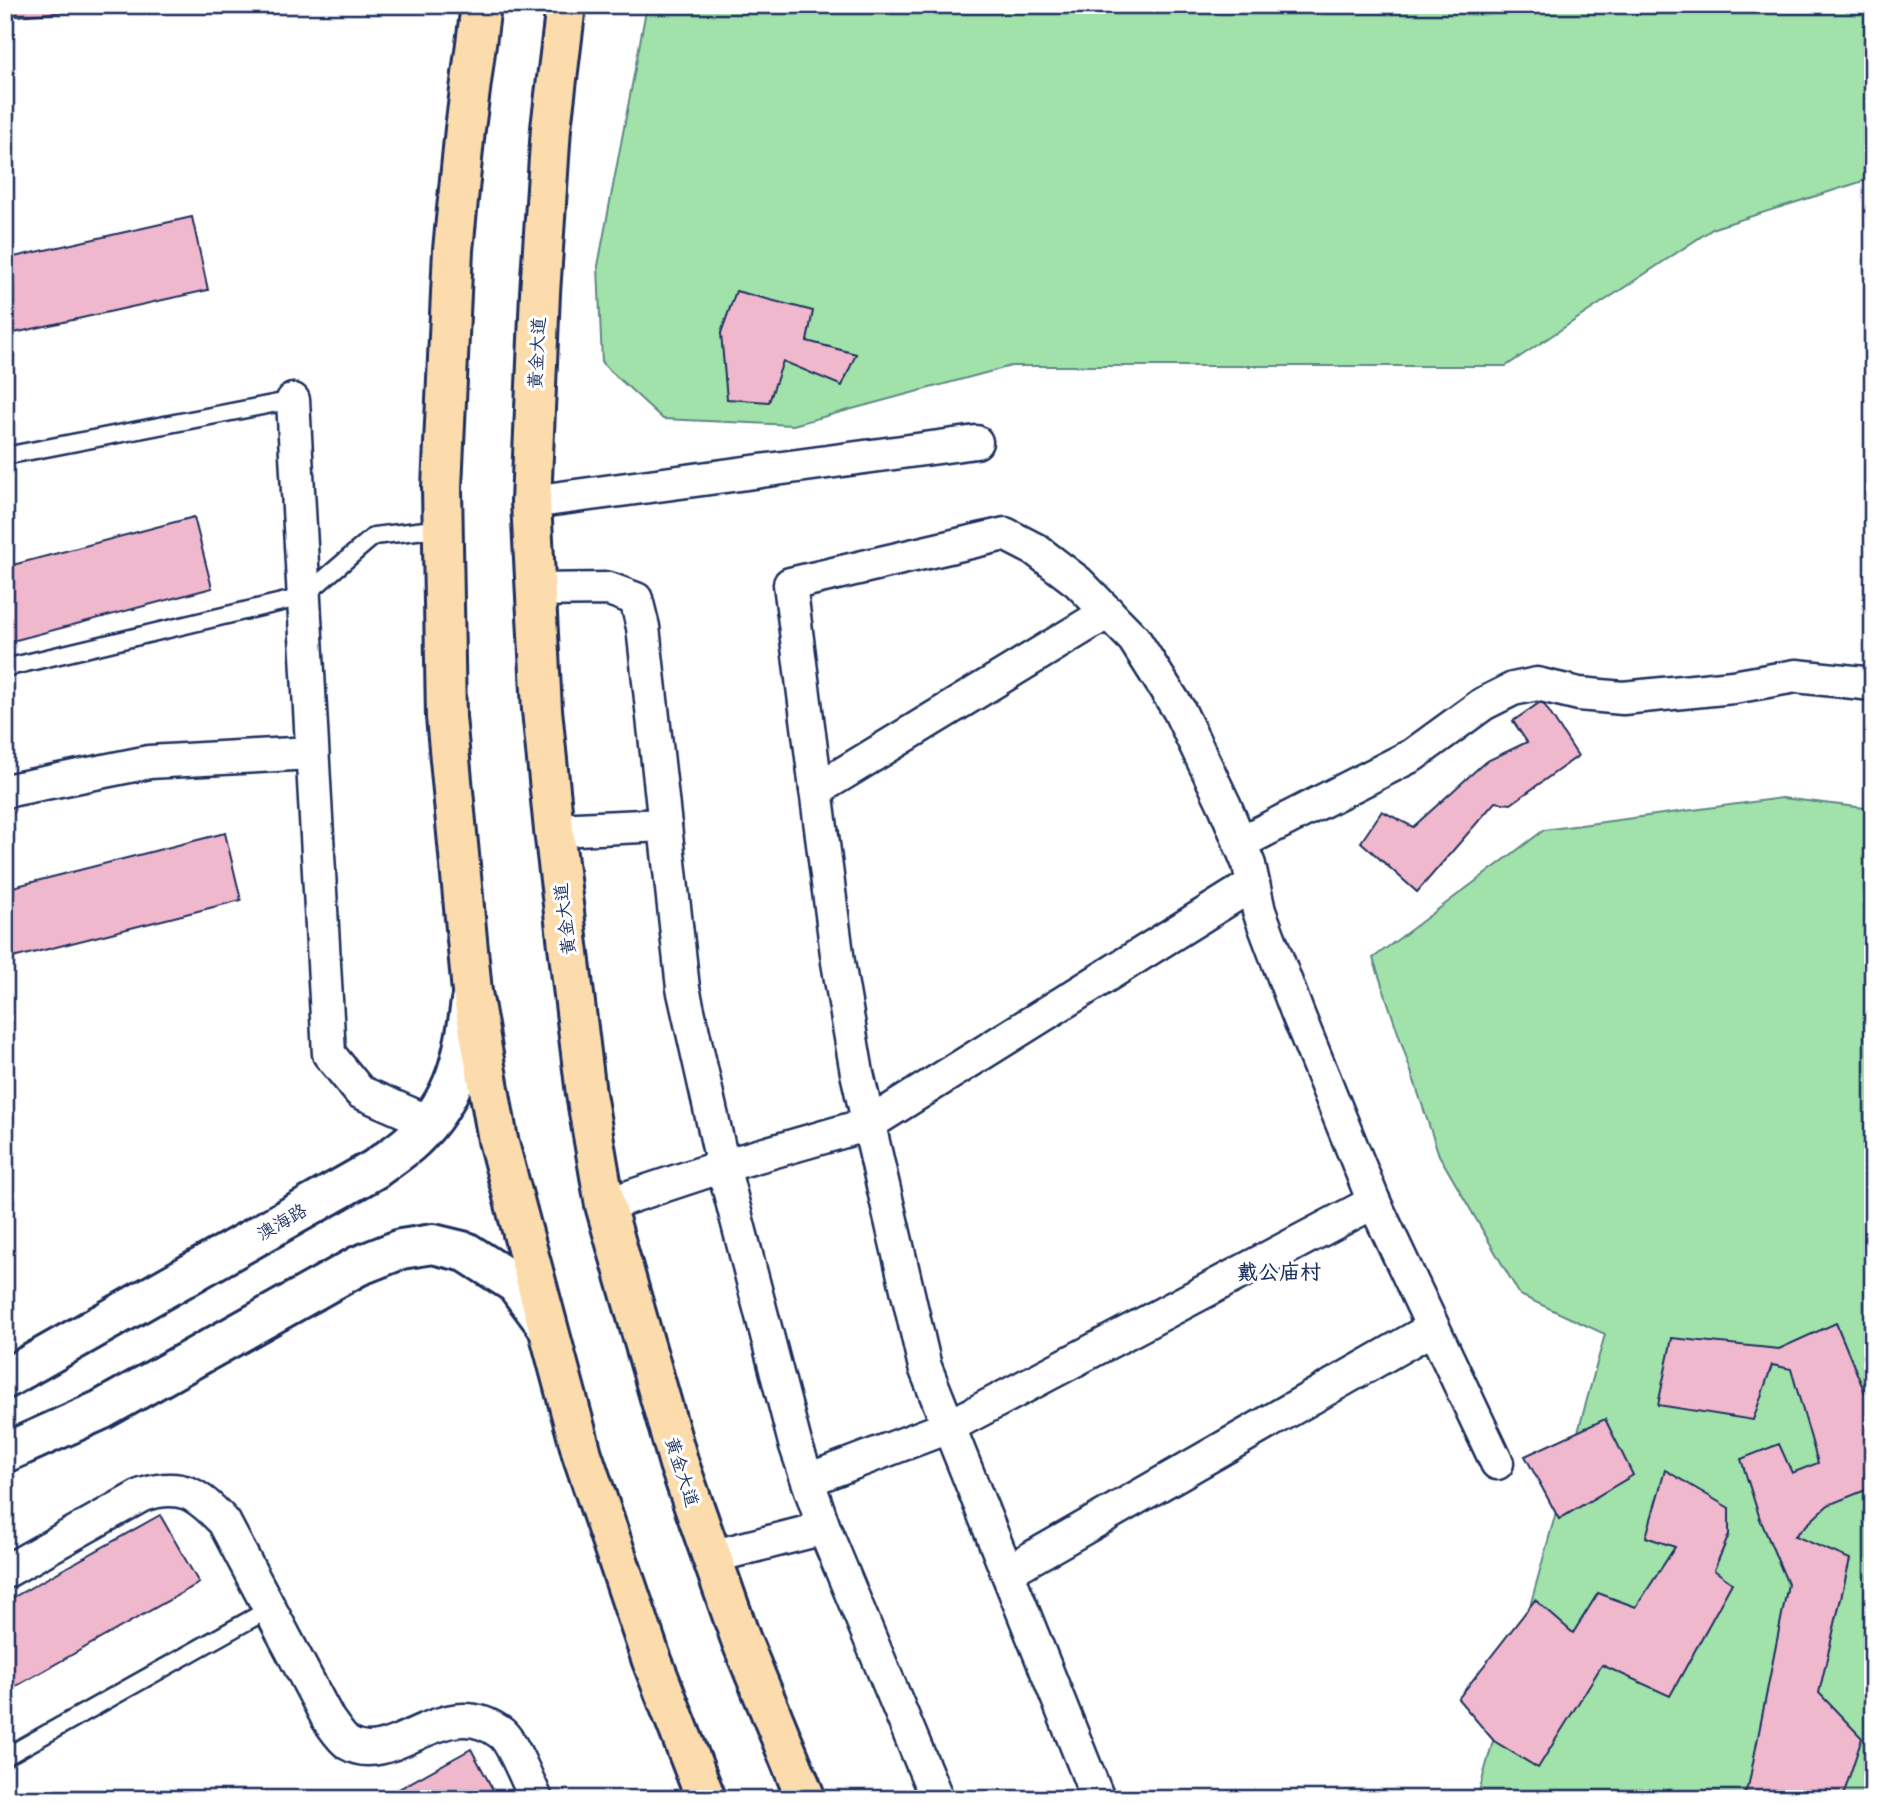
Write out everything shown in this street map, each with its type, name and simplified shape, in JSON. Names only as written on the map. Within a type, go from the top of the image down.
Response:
[{"type":"main road","points":[[481,5],[453,250],[442,486],[446,717],[472,992],[498,1140],[582,1454],[621,1573],[706,1799]]},
{"type":"main road","name":"黄金大道","points":[[566,5],[550,142],[539,306],[531,502],[542,710],[586,1094],[606,1205],[679,1464],[741,1640],[806,1799]]},
{"type":"main road","name":"澳海路","points":[[5,1379],[375,1169],[414,1139],[444,1103],[464,1053],[472,992]]},
{"type":"main road","points":[[5,1453],[101,1410],[358,1266],[401,1249],[433,1244],[466,1252],[516,1284],[550,1331]]},
{"type":"street","points":[[293,400],[329,1054],[359,1092],[429,1122]]},
{"type":"street","points":[[531,502],[976,442]]},
{"type":"street","points":[[1098,1799],[925,1367],[857,1073],[838,962],[790,584],[1005,534],[1036,550],[1078,582],[1134,639],[1179,710],[1225,806],[1249,865],[1259,911],[1297,1012],[1374,1202],[1497,1463]]},
{"type":"street","points":[[534,590],[609,589],[636,599],[643,627],[684,988],[723,1166],[795,1443],[824,1528],[937,1799]]},
{"type":"street","points":[[816,790],[1108,612]]},
{"type":"street","points":[[1240,843],[1413,755],[1483,704],[1513,689],[1537,684],[1579,694],[1623,698],[1733,687],[1796,676],[1873,684]]},
{"type":"street","points":[[5,791],[149,762],[312,753]]},
{"type":"street","points":[[554,830],[665,825]]},
{"type":"street","points":[[606,1205],[723,1166],[869,1124],[1253,884]]},
{"type":"street","points":[[808,1480],[948,1427],[1374,1202]]},
{"type":"street","points":[[1007,1572],[1433,1328]]},
{"type":"street","points":[[5,1572],[142,1495],[162,1488],[180,1490],[202,1499],[224,1522],[328,1719],[347,1744],[365,1749],[391,1745],[419,1731],[452,1720],[480,1722],[503,1734],[536,1799]]},
{"type":"street","points":[[711,1557],[824,1528]]},
{"type":"lane","points":[[5,456],[293,400]]},
{"type":"lane","points":[[5,668],[303,597],[374,536],[442,528]]},
{"type":"lane","points":[[5,1758],[269,1609]]},
{"type":"green space","points":[[647,5],[1873,5],[1873,178],[1714,228],[1506,366],[1011,366],[793,425],[663,419],[602,363],[598,266]]},
{"type":"green space","points":[[1782,798],[1873,809],[1873,1799],[1477,1799],[1605,1334],[1520,1295],[1439,1155],[1373,958],[1544,830]]},
{"type":"building","points":[[5,5],[144,5],[5,17]]},
{"type":"building","points":[[192,217],[208,290],[5,335],[5,259]]},
{"type":"building","points":[[736,291],[813,311],[807,341],[856,354],[842,386],[783,361],[769,402],[727,399],[721,333]]},
{"type":"building","points":[[194,517],[212,588],[5,643],[5,567]]},
{"type":"building","points":[[1542,701],[1578,756],[1511,804],[1495,802],[1417,892],[1361,842],[1382,811],[1413,827],[1485,762],[1527,742],[1513,721]]},
{"type":"building","points":[[225,833],[241,900],[5,960],[5,889]]},
{"type":"building","points":[[1836,1323],[1873,1412],[1873,1487],[1828,1505],[1795,1536],[1850,1559],[1819,1693],[1862,1738],[1842,1799],[1742,1799],[1749,1783],[1788,1584],[1760,1519],[1741,1459],[1779,1444],[1792,1473],[1818,1463],[1791,1369],[1772,1365],[1753,1420],[1658,1405],[1672,1338],[1779,1349]]},
{"type":"building","points":[[1605,1419],[1633,1475],[1559,1519],[1525,1456]]},
{"type":"building","points":[[1665,1470],[1729,1508],[1729,1535],[1714,1570],[1732,1583],[1670,1696],[1602,1665],[1538,1768],[1494,1741],[1458,1699],[1535,1600],[1573,1633],[1598,1593],[1636,1607],[1675,1547],[1646,1537]]},
{"type":"building","points":[[160,1515],[199,1583],[13,1688],[5,1674],[5,1602]]},
{"type":"building","points":[[471,1749],[498,1799],[381,1799]]},
{"type":"district","name":"戴公庙村","points":[[1279,1272]]}]
